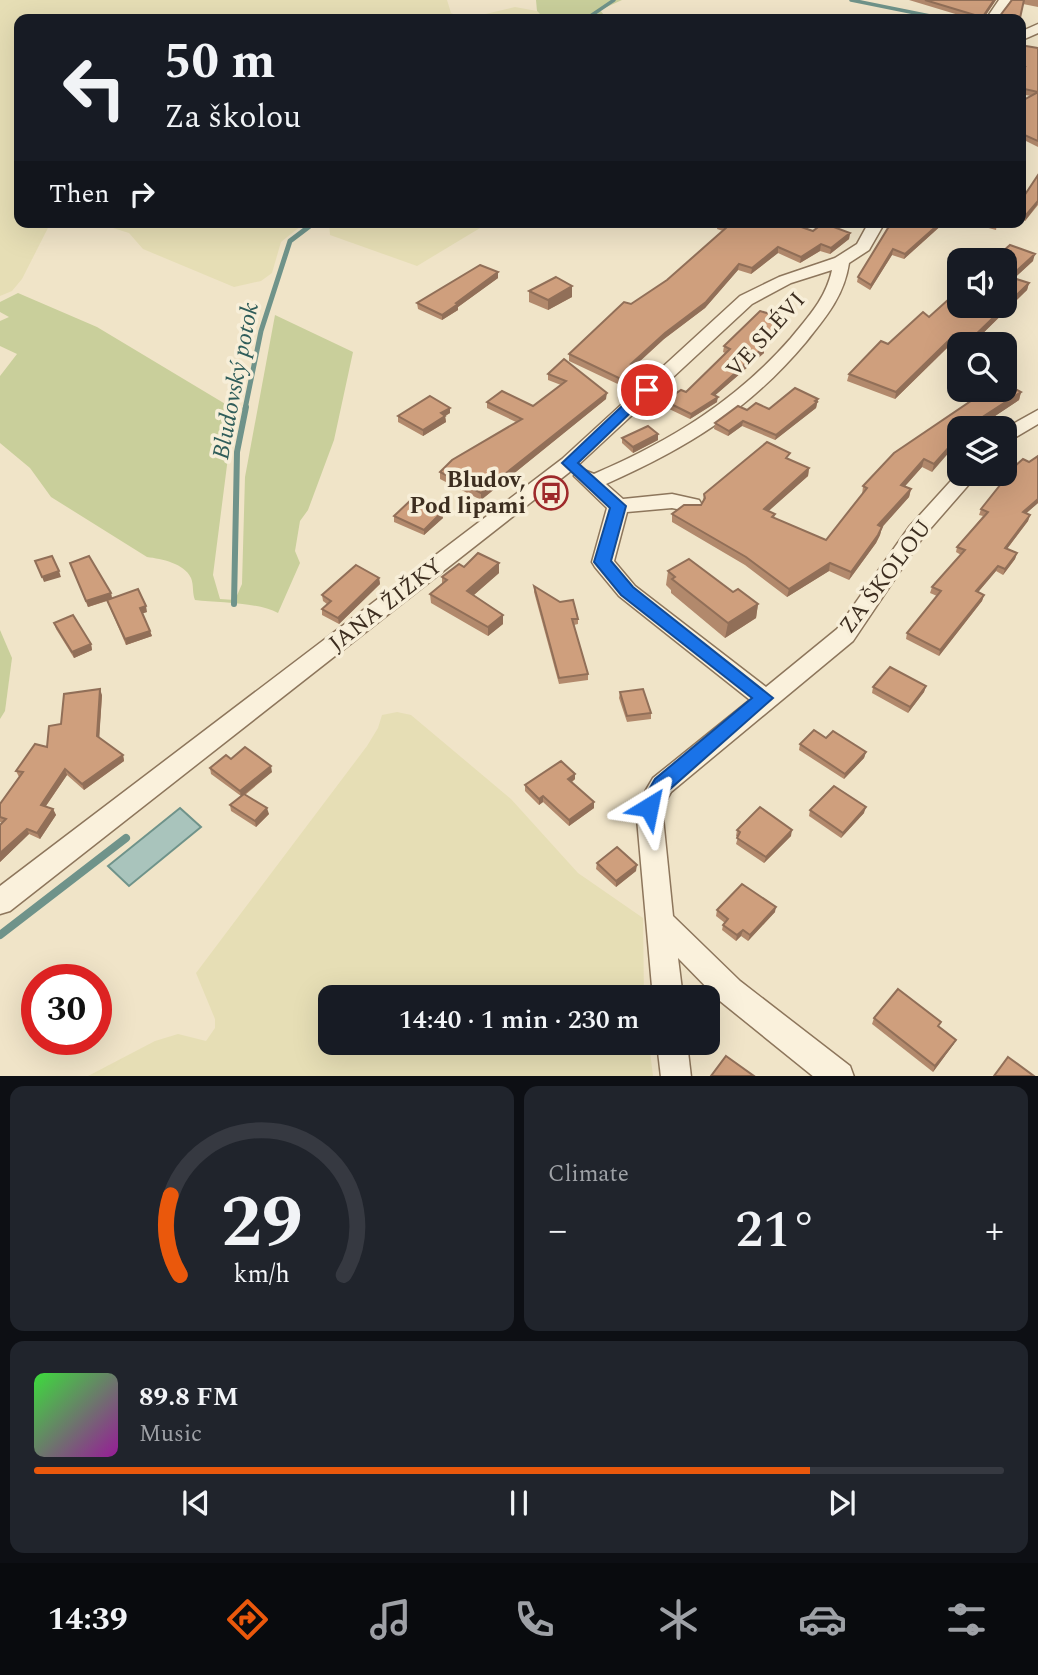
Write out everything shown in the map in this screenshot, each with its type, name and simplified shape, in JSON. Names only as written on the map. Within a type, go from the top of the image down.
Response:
[{"type":"street","name":"JANA ŽIŽKY","points":[[0,902],[569,463],[746,300],[785,280],[841,261],[863,247],[874,228]]},
{"type":"street","name":"VE SLÉVI","points":[[592,483],[685,440],[731,409],[776,367],[838,291],[841,261]]},
{"type":"street","points":[[1017,430],[1038,416]]},
{"type":"street","points":[[569,463],[618,506],[672,501],[692,505]]},
{"type":"street","name":"ZA ŠKOLOU","points":[[667,985],[649,807],[662,785],[764,698],[845,635],[916,532],[957,486]]},
{"type":"street","points":[[618,506],[603,562],[627,591],[764,698]]},
{"type":"street","points":[[660,922],[730,991],[839,1076]]},
{"type":"street","points":[[674,1055],[676,1076]]},
{"type":"shaded area","points":[[0,0],[447,0],[453,14],[14,14],[14,228],[48,228],[22,279],[12,291],[0,296]]},
{"type":"shaded area","points":[[515,7],[541,14],[485,14]]},
{"type":"shaded area","points":[[113,228],[298,228],[281,242],[272,273],[261,281],[234,287],[143,249],[129,233]]},
{"type":"shaded area","points":[[329,228],[480,228],[417,266],[330,235]]},
{"type":"shaded area","points":[[397,712],[411,715],[511,799],[578,873],[643,918],[644,985],[318,985],[318,1055],[650,1055],[653,1076],[88,1076],[155,1041],[178,1034],[206,1041],[215,1028],[215,1019],[196,973],[367,746],[382,715]]},
{"type":"green space","points":[[536,0],[622,0],[600,10],[603,14],[540,14]]},
{"type":"green space","points":[[18,293],[97,327],[237,411],[232,426],[213,575],[220,599],[235,600],[242,584],[245,477],[275,315],[353,352],[334,440],[308,510],[300,521],[295,551],[300,563],[278,613],[249,605],[195,600],[188,573],[178,565],[147,557],[51,497],[30,468],[0,443],[0,376],[17,354],[0,346],[0,321],[9,317],[0,312],[0,302]]},
{"type":"green space","points":[[0,630],[12,658],[5,711],[0,719]]},
{"type":"water","points":[[180,808],[201,827],[129,886],[108,866]]},
{"type":"building","points":[[925,0],[994,0],[985,14],[971,14]]},
{"type":"building","points":[[1012,0],[1024,0],[1021,14],[1001,14]]},
{"type":"building","points":[[1026,46],[1038,48],[1038,92],[1026,89]]},
{"type":"building","points":[[1038,92],[1038,141],[1026,136],[1026,99]]},
{"type":"building","points":[[1038,175],[1038,201],[1026,215],[1026,193]]},
{"type":"building","points":[[726,228],[804,228],[813,231],[817,228],[836,228],[850,233],[831,248],[821,244],[801,257],[778,247],[752,268],[739,264],[706,302],[665,333],[631,364],[639,367],[625,381],[569,354],[624,302],[631,304],[667,280]]},
{"type":"building","points":[[888,228],[934,228],[905,254],[893,249],[871,285],[858,277]]},
{"type":"building","points":[[1010,245],[1035,254],[1017,271],[1017,248],[1007,248]]},
{"type":"building","points":[[480,265],[498,272],[442,315],[417,303]]},
{"type":"building","points":[[556,277],[572,286],[548,300],[529,291]]},
{"type":"building","points":[[1017,279],[1029,283],[1017,295]]},
{"type":"building","points":[[947,301],[947,318],[993,318],[978,332],[947,332],[947,342],[896,392],[849,374],[881,341],[888,344],[923,312],[929,317]]},
{"type":"building","points":[[760,311],[784,318],[761,346],[764,347],[712,394],[718,397],[691,414],[665,401],[681,390],[686,392],[730,349],[724,346]]},
{"type":"building","points":[[564,359],[607,393],[481,493],[440,472],[452,460],[522,419],[487,402],[502,391],[533,406],[566,381],[548,374]]},
{"type":"building","points":[[795,388],[818,399],[815,401],[817,402],[776,435],[743,421],[729,431],[715,423],[738,406],[747,410],[756,403],[769,409]]},
{"type":"building","points":[[430,396],[450,408],[441,413],[445,416],[423,430],[398,416]]},
{"type":"building","points":[[969,402],[1006,402],[984,416],[949,416]]},
{"type":"building","points":[[947,417],[947,449],[934,464],[924,459],[901,485],[911,489],[878,525],[882,527],[878,535],[851,572],[830,563],[789,589],[746,557],[672,514],[684,505],[701,505],[704,494],[767,442],[790,453],[786,458],[809,468],[764,509],[775,514],[772,517],[826,540],[867,488],[863,486],[894,453]]},
{"type":"building","points":[[648,426],[658,434],[633,447],[622,438]]},
{"type":"building","points":[[1038,456],[1038,499],[1023,512],[1030,515],[1005,548],[1017,553],[1005,569],[998,566],[976,591],[984,595],[940,650],[907,633],[941,591],[932,587],[965,550],[957,547],[988,512],[981,509],[999,486],[1017,486],[1017,464],[1023,459],[1029,462]]},
{"type":"building","points":[[412,499],[442,512],[424,530],[394,516]]},
{"type":"building","points":[[478,553],[499,563],[467,591],[503,615],[488,627],[430,594],[447,580],[442,577],[459,564],[464,567]]},
{"type":"building","points":[[52,556],[59,571],[42,577],[35,561]]},
{"type":"building","points":[[89,556],[111,593],[86,601],[70,563]]},
{"type":"building","points":[[689,559],[733,592],[738,589],[758,604],[728,623],[672,579],[675,577],[668,571]]},
{"type":"building","points":[[356,565],[379,578],[338,618],[322,609],[331,601],[322,595]]},
{"type":"building","points":[[534,586],[560,602],[573,600],[578,619],[572,619],[588,674],[559,678]]},
{"type":"building","points":[[138,589],[146,606],[140,608],[150,631],[125,639],[107,600]]},
{"type":"building","points":[[73,615],[91,644],[72,652],[54,623]]},
{"type":"building","points":[[890,667],[926,686],[910,707],[873,687]]},
{"type":"building","points":[[100,689],[97,736],[123,755],[82,784],[65,769],[41,805],[53,809],[37,833],[27,829],[0,853],[0,825],[6,819],[0,817],[0,804],[23,772],[16,771],[35,744],[47,747],[49,726],[61,724],[64,694]]},
{"type":"building","points":[[643,689],[651,713],[627,716],[620,692]]},
{"type":"building","points":[[814,730],[826,738],[833,731],[866,752],[845,774],[800,744]]},
{"type":"building","points":[[245,747],[271,766],[240,791],[210,768],[226,755],[231,759]]},
{"type":"building","points":[[561,761],[575,774],[568,779],[594,802],[569,820],[543,796],[539,799],[525,785]]},
{"type":"building","points":[[834,786],[866,807],[843,833],[810,810]]},
{"type":"building","points":[[244,794],[267,808],[255,821],[230,805]]},
{"type":"building","points":[[760,807],[792,830],[766,857],[737,838],[740,832],[737,830]]},
{"type":"building","points":[[617,847],[637,865],[616,881],[597,863]]},
{"type":"building","points":[[742,884],[776,907],[750,935],[743,930],[737,935],[723,925],[728,919],[717,910]]},
{"type":"building","points":[[898,989],[941,1022],[938,1026],[956,1040],[935,1066],[874,1018]]},
{"type":"building","points":[[726,1056],[754,1076],[711,1076]]},
{"type":"building","points":[[1008,1057],[1034,1076],[994,1076]]},
{"type":"waterway","name":"Bludovský potok","points":[[593,14],[614,0]]},
{"type":"waterway","name":"Bludovský potok","points":[[851,0],[920,14]]},
{"type":"waterway","name":"Bludovský potok","points":[[245,409],[261,331],[290,241],[307,228]]},
{"type":"waterway","name":"Bludovský potok","points":[[234,604],[237,452],[246,407]]},
{"type":"waterway","name":"Bludovský potok","points":[[0,935],[126,838]]},
{"type":"place","name":"Bludov, Pod lipami","points":[[551,493]]},
{"type":"route","points":[[647,390],[569,463],[618,506],[603,562],[627,591],[764,698],[662,785],[649,807]]}]
